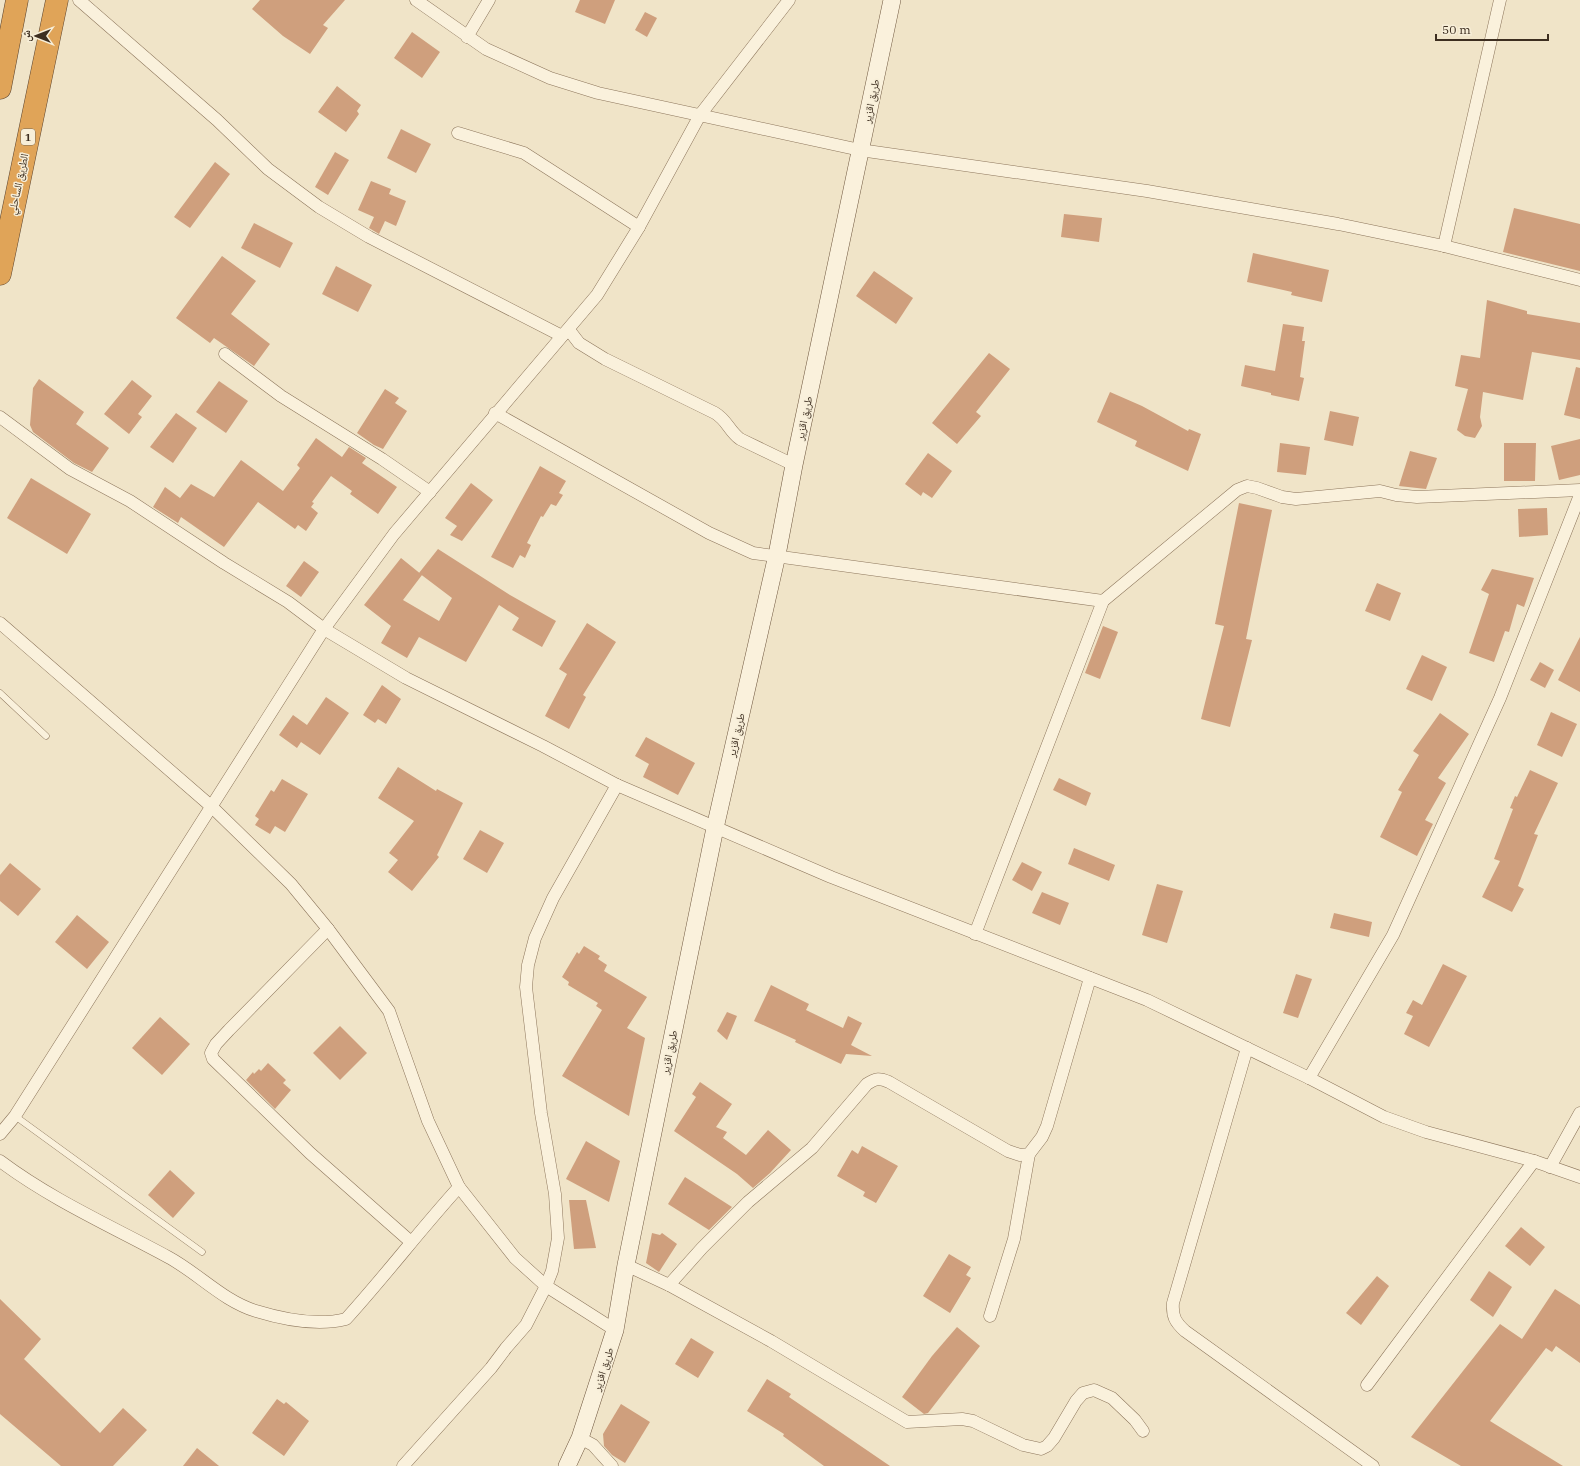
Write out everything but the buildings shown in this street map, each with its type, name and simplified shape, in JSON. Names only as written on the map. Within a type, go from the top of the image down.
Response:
[{"type":"highway","points":[[0,88],[17,0]]},
{"type":"highway","name":"الطريق الساحلي","points":[[0,274],[57,0]]},
{"type":"street","points":[[79,0],[217,120],[268,169],[319,207],[369,237],[566,333],[605,359],[715,413],[723,418],[734,435],[740,439],[794,465]]},
{"type":"street","points":[[416,0],[486,49],[550,78],[598,93],[860,150],[1146,191],[1338,224],[1444,246],[1580,280]]},
{"type":"street","points":[[467,37],[489,0]]},
{"type":"street","points":[[0,1134],[14,1116],[324,629],[394,534],[495,413],[566,333],[597,295],[639,227],[700,114],[789,0]]},
{"type":"street","name":"طريق اقزير","points":[[567,1466],[580,1438],[615,1330],[626,1265],[715,828],[777,555],[794,465],[892,0]]},
{"type":"street","points":[[1444,246],[1500,0]]},
{"type":"street","points":[[458,133],[524,153],[639,227]]},
{"type":"street","points":[[225,354],[281,396],[382,459],[430,492]]},
{"type":"street","points":[[495,413],[721,539],[753,552],[1103,601]]},
{"type":"street","points":[[0,417],[70,469],[130,501],[224,563],[288,602],[324,629],[406,678],[617,785],[831,877],[1146,1000],[1309,1078],[1384,1117],[1426,1132],[1534,1161],[1580,1178]]},
{"type":"street","points":[[975,934],[1103,601],[1237,490],[1247,486],[1282,497],[1296,499],[1380,491],[1396,495],[1417,497],[1580,490]]},
{"type":"street","points":[[1309,1078],[1393,935],[1500,698],[1580,495]]},
{"type":"street","points":[[0,623],[212,806],[291,884],[328,929],[389,1011],[428,1121],[459,1187],[515,1258],[546,1286],[615,1330]]},
{"type":"street","points":[[403,1466],[491,1368],[526,1325],[552,1271],[558,1238],[555,1194],[541,1113],[526,987],[528,964],[535,938],[553,898],[617,785]]},
{"type":"street","points":[[328,929],[229,1030],[216,1044],[211,1053],[213,1059],[310,1153],[411,1242]]},
{"type":"street","points":[[990,1316],[1014,1239],[1030,1154],[1042,1137],[1047,1126],[1090,978]]},
{"type":"street","points":[[1247,1048],[1173,1302],[1172,1315],[1177,1324],[1185,1331],[1373,1466]]},
{"type":"street","points":[[669,1285],[702,1248],[748,1202],[812,1148],[867,1084],[873,1080],[881,1078],[889,1082],[1008,1151],[1020,1155],[1030,1154]]},
{"type":"street","points":[[1550,1167],[1580,1113]]},
{"type":"street","points":[[0,1161],[24,1179],[70,1205],[170,1257],[236,1303],[255,1311],[285,1318],[319,1321],[346,1319],[459,1187]]},
{"type":"street","points":[[1367,1385],[1534,1161]]},
{"type":"street","points":[[626,1265],[669,1285],[770,1341],[908,1422],[962,1419],[973,1421],[1022,1445],[1041,1449],[1047,1446],[1054,1438],[1076,1401],[1083,1393],[1094,1390],[1112,1398],[1135,1420],[1143,1431]]},
{"type":"street","points":[[580,1438],[593,1445],[612,1466]]},
{"type":"lane","points":[[0,693],[46,736]]},
{"type":"lane","points":[[14,1116],[202,1252]]}]
